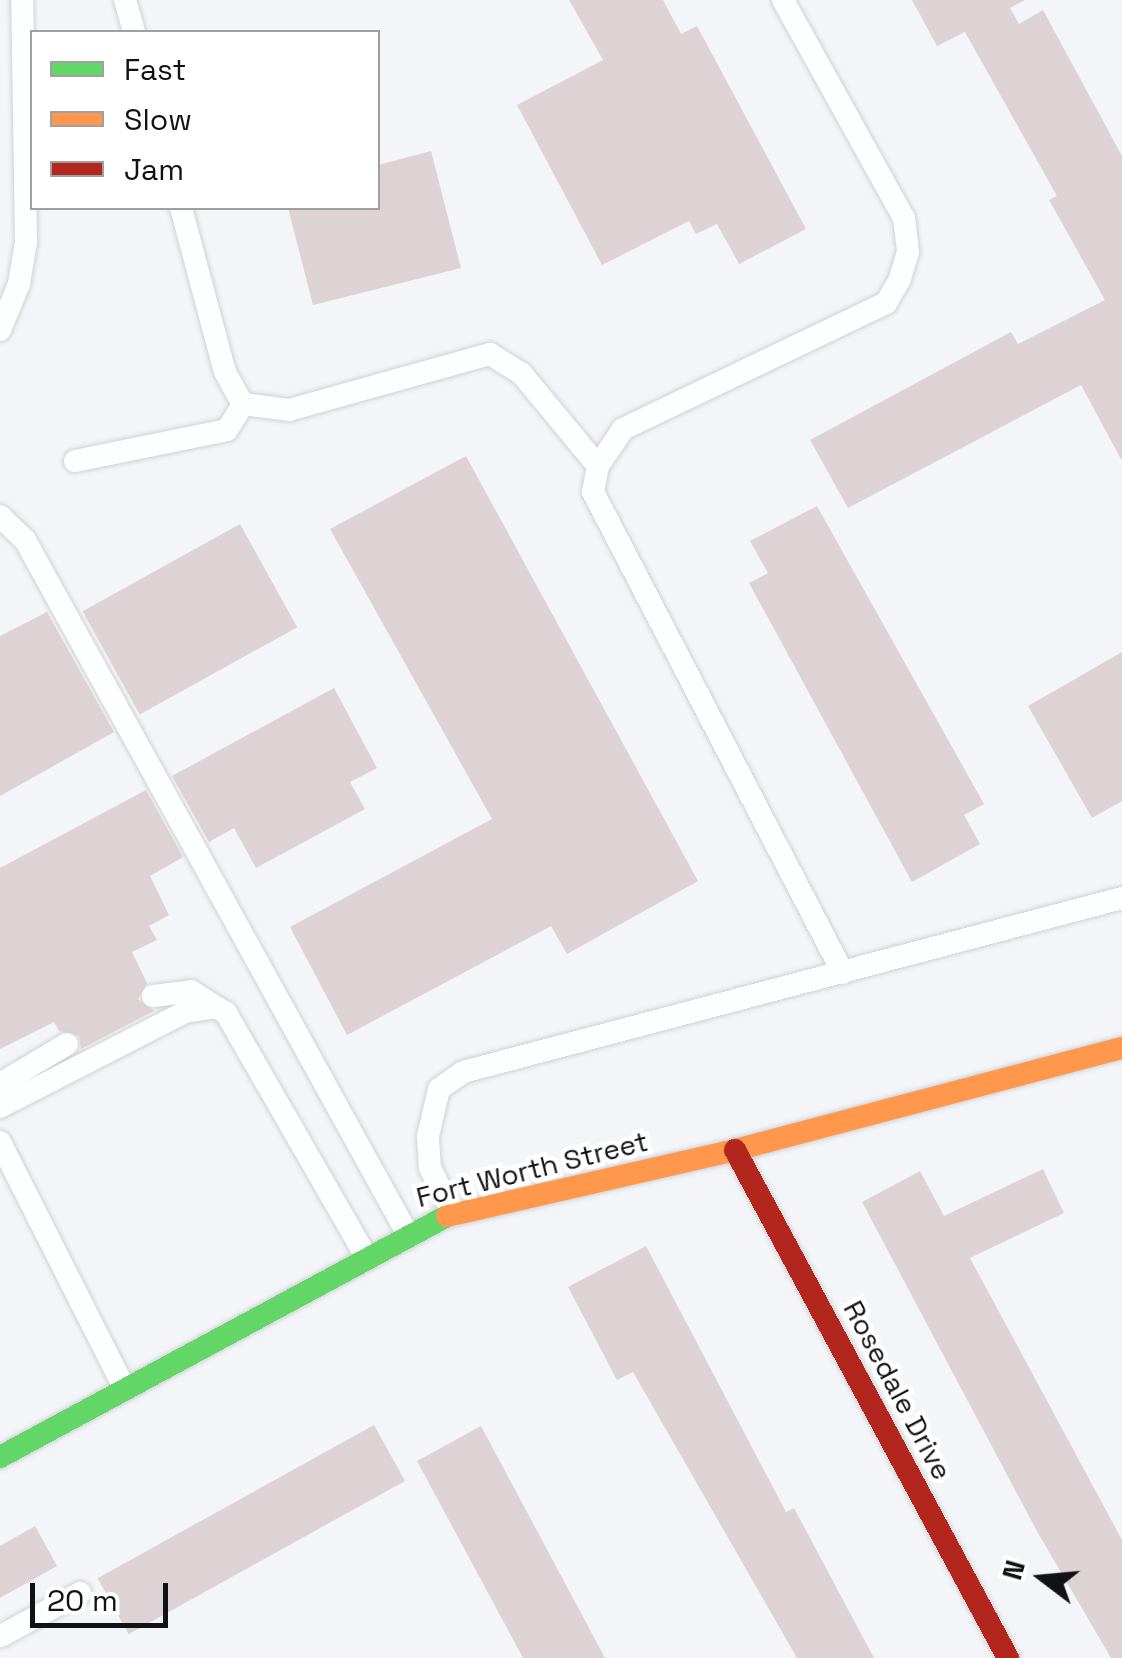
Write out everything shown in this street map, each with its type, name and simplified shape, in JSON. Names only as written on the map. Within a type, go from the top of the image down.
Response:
[{"type":"street","name":"Fort Worth Street","points":[[0,1457],[366,1256],[454,1215],[735,1150],[1122,1048]]},
{"type":"street","name":"Rosedale Drive","points":[[735,1150],[1008,1658]]},
{"type":"lane","points":[[0,330],[20,284],[26,242],[22,0]]},
{"type":"lane","points":[[125,0],[133,30]]},
{"type":"lane","points":[[783,0],[904,218],[908,252],[900,279],[886,304],[622,429],[598,466],[592,492],[842,973]]},
{"type":"lane","points":[[182,210],[225,372],[243,404]]},
{"type":"lane","points":[[243,404],[289,410],[490,354],[520,373],[598,466]]},
{"type":"lane","points":[[75,461],[227,430],[243,404]]},
{"type":"lane","points":[[0,516],[24,540],[408,1234]]},
{"type":"lane","points":[[454,1215],[430,1168],[428,1136],[439,1089],[464,1072],[1122,898]]},
{"type":"lane","points":[[154,996],[192,990],[226,1013],[366,1256]]},
{"type":"lane","points":[[0,1108],[185,1012],[216,1007]]},
{"type":"lane","points":[[0,1084],[67,1044]]},
{"type":"lane","points":[[0,1142],[125,1388]]},
{"type":"lane","points":[[6,1658],[0,1636],[80,1593]]},
{"type":"building","points":[[569,0],[663,0],[681,34],[697,26],[806,229],[739,264],[717,224],[696,234],[689,221],[602,265],[517,105],[603,60]]},
{"type":"building","points":[[912,0],[1025,0],[1010,8],[1019,24],[1043,10],[1122,156],[1122,461],[1081,385],[848,508],[810,440],[1011,332],[1018,344],[1105,300],[1049,200],[1057,196],[965,32],[937,46]]},
{"type":"building","points":[[431,151],[461,268],[313,305],[289,210],[380,210],[380,164]]},
{"type":"building","points":[[466,456],[698,881],[567,954],[551,926],[347,1035],[290,927],[492,819],[330,529]]},
{"type":"building","points":[[817,506],[984,804],[964,815],[980,844],[912,882],[749,583],[768,573],[750,541]]},
{"type":"building","points":[[240,524],[297,627],[140,714],[83,611]]},
{"type":"building","points":[[47,612],[114,732],[0,796],[0,636]]},
{"type":"building","points":[[1122,652],[1122,801],[1092,818],[1028,706]]},
{"type":"building","points":[[334,688],[377,768],[350,782],[365,809],[256,868],[234,828],[209,842],[172,776]]},
{"type":"building","points":[[146,790],[183,857],[150,876],[169,915],[149,926],[157,940],[132,952],[147,983],[138,999],[154,1011],[81,1049],[79,1036],[59,1031],[54,1022],[0,1049],[0,868]]},
{"type":"building","points":[[1043,1169],[1064,1213],[970,1258],[1122,1540],[1122,1658],[1111,1658],[1038,1533],[862,1202],[920,1171],[944,1216]]},
{"type":"building","points":[[646,1246],[786,1512],[794,1508],[874,1658],[797,1658],[633,1372],[617,1380],[568,1287]]},
{"type":"building","points":[[374,1425],[405,1481],[129,1634],[98,1578]]},
{"type":"building","points":[[481,1426],[605,1658],[523,1658],[417,1461]]},
{"type":"building","points":[[35,1526],[57,1566],[0,1598],[0,1546]]},
{"type":"traffic: fast","points":[[0,1457],[447,1216]]},
{"type":"traffic: slow","points":[[447,1216],[735,1150],[1122,1048]]},
{"type":"traffic: jam","points":[[735,1150],[1008,1658]]}]
